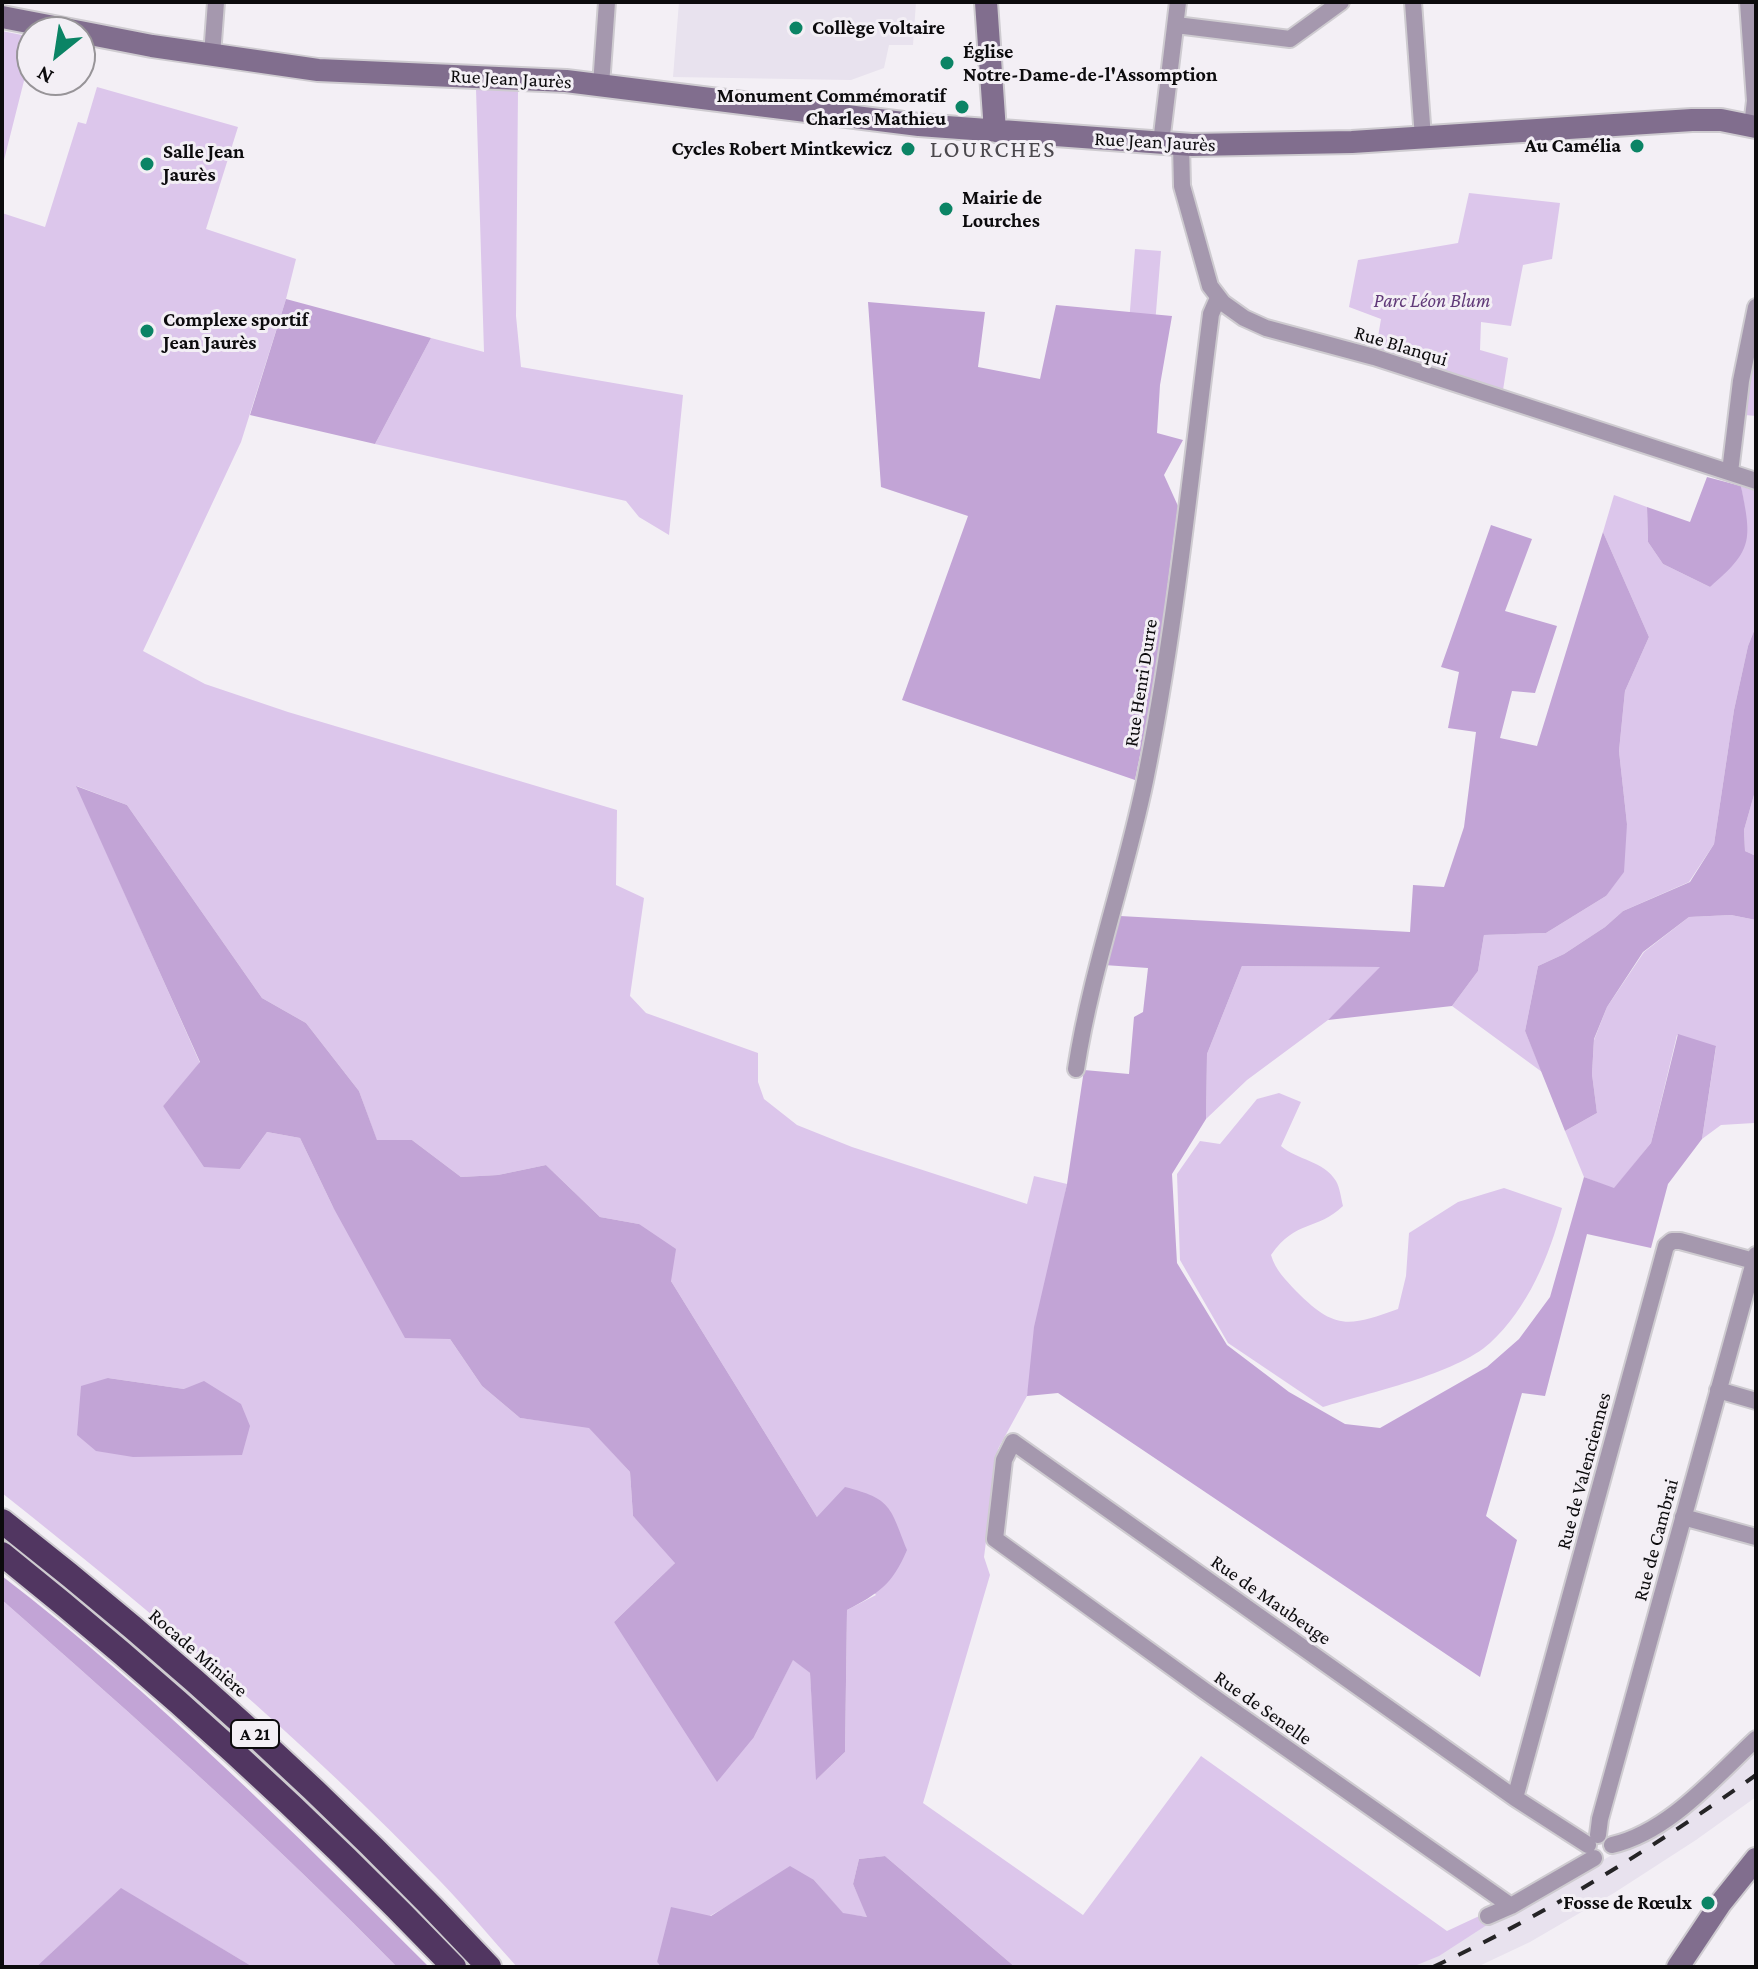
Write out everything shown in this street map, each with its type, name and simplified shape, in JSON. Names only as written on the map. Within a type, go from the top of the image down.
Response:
[{"type":"highway","name":"Rocade Minière","points":[[2,1521],[121,1617],[240,1721],[354,1827],[489,1967]]},
{"type":"highway","name":"A 21","points":[[2,1554],[160,1684],[253,1768],[360,1870],[454,1967]]},
{"type":"street","points":[[212,55],[216,2]]},
{"type":"street","points":[[601,85],[607,2]]},
{"type":"street","points":[[986,2],[995,131]]},
{"type":"street","points":[[1178,2],[1171,143],[1208,279],[1218,298]]},
{"type":"street","points":[[1176,25],[1290,39],[1341,2]]},
{"type":"street","points":[[1413,2],[1423,138]]},
{"type":"street","points":[[1748,2],[1754,126]]},
{"type":"street","name":"Rue Jean Jaurès","points":[[96,35],[212,55],[340,72],[551,80],[900,123],[1171,143],[1285,145],[1692,120],[1721,120],[1754,126]]},
{"type":"street","name":"Rue Blanqui","points":[[1218,298],[1244,318],[1266,328],[1374,357],[1756,481]]},
{"type":"street","name":"Rue Henri Durre","points":[[1076,1069],[1084,1016],[1145,778],[1167,656],[1211,314],[1218,298]]},
{"type":"street","points":[[1730,472],[1741,381],[1756,307]]},
{"type":"street","name":"Rue de Valenciennes","points":[[1515,1798],[1666,1246],[1672,1241],[1680,1241],[1755,1258]]},
{"type":"street","name":"Rue de Cambrai","points":[[1598,1846],[1683,1517],[1755,1258]]},
{"type":"street","points":[[1718,1390],[1756,1401]]},
{"type":"street","name":"Rue de Maubeuge","points":[[995,1539],[1004,1460],[1013,1442],[1515,1798],[1598,1846]]},
{"type":"street","points":[[1683,1517],[1756,1537]]},
{"type":"street","name":"Rue de Senelle","points":[[995,1539],[1511,1906]]},
{"type":"street","points":[[1488,1916],[1511,1906],[1598,1846],[1631,1839],[1673,1813],[1756,1739]]},
{"type":"street","points":[[1678,1967],[1720,1904],[1756,1859]]},
{"type":"shaded area","name":"Collège Voltaire","points":[[679,2],[916,2],[913,45],[889,45],[884,68],[851,80],[673,77]]},
{"type":"shaded area","points":[[286,299],[431,338],[375,444],[250,415]]},
{"type":"shaded area","points":[[868,302],[985,312],[978,367],[1040,379],[1056,305],[1172,316],[1160,385],[1157,433],[1183,440],[1164,475],[1178,506],[1155,682],[1135,780],[902,700],[968,516],[881,487]]},
{"type":"shaded area","points":[[1707,477],[1741,486],[1747,520],[1746,543],[1742,553],[1710,587],[1663,564],[1648,542],[1647,507],[1690,522]]},
{"type":"shaded area","points":[[1491,525],[1532,539],[1505,611],[1557,626],[1535,693],[1512,691],[1500,738],[1537,746],[1603,532],[1649,637],[1625,691],[1619,751],[1627,824],[1624,872],[1606,896],[1546,933],[1484,935],[1478,971],[1452,1006],[1328,1020],[1380,967],[1242,966],[1207,1054],[1206,1119],[1172,1174],[1177,1263],[1227,1345],[1289,1392],[1345,1424],[1380,1428],[1487,1367],[1519,1339],[1550,1297],[1584,1177],[1614,1188],[1651,1143],[1678,1034],[1716,1046],[1702,1139],[1668,1184],[1651,1248],[1587,1234],[1545,1396],[1522,1393],[1486,1516],[1517,1540],[1480,1677],[1058,1393],[1027,1396],[1034,1327],[1067,1184],[1084,1070],[1129,1074],[1134,1017],[1143,1012],[1148,968],[1104,965],[1120,916],[1410,932],[1413,885],[1444,887],[1464,827],[1476,732],[1448,728],[1459,672],[1441,667]]},
{"type":"shaded area","points":[[1756,626],[1756,788],[1744,830],[1745,851],[1756,856],[1756,920],[1731,915],[1689,917],[1643,952],[1607,1007],[1594,1039],[1592,1074],[1597,1113],[1565,1131],[1525,1031],[1538,966],[1564,954],[1623,911],[1690,882],[1714,844],[1734,710],[1748,646]]},
{"type":"shaded area","points":[[76,786],[127,805],[262,998],[306,1023],[359,1091],[377,1140],[412,1140],[461,1177],[498,1175],[546,1165],[600,1217],[639,1224],[676,1249],[671,1281],[817,1517],[845,1487],[872,1496],[887,1507],[907,1550],[896,1572],[883,1587],[847,1610],[845,1752],[816,1780],[810,1673],[793,1660],[754,1737],[717,1782],[614,1622],[675,1563],[633,1516],[630,1472],[589,1428],[520,1418],[482,1386],[450,1339],[405,1338],[333,1207],[300,1138],[267,1132],[240,1169],[204,1167],[163,1106],[200,1062]]},
{"type":"shaded area","points":[[108,1378],[184,1389],[204,1381],[241,1404],[250,1426],[242,1455],[133,1457],[96,1451],[77,1435],[81,1386]]},
{"type":"shaded area","points":[[2,1576],[168,1716],[429,1967],[397,1967],[153,1734],[2,1600]]},
{"type":"shaded area","points":[[1756,1745],[1756,1797],[1614,1893],[1530,1942],[1477,1967],[1388,1967],[1523,1905],[1628,1846]]},
{"type":"shaded area","points":[[885,1856],[1015,1967],[661,1967],[657,1962],[671,1907],[711,1916],[790,1866],[814,1880],[843,1913],[867,1917],[853,1884],[859,1859]]},
{"type":"shaded area","points":[[121,1888],[253,1967],[36,1967]]},
{"type":"green space","points":[[2,31],[16,34],[16,96],[20,96],[2,168]]},
{"type":"green space","points":[[97,87],[238,127],[206,229],[296,259],[241,442],[143,651],[205,684],[288,712],[617,810],[616,885],[644,898],[630,996],[646,1013],[758,1053],[758,1082],[764,1099],[797,1125],[852,1147],[1027,1204],[1034,1176],[1067,1184],[1027,1396],[998,1449],[984,1557],[990,1575],[923,1803],[1083,1915],[1201,1756],[1447,1931],[1490,1911],[1493,1921],[1439,1956],[1412,1967],[1015,1967],[885,1856],[859,1859],[853,1884],[868,1917],[843,1914],[814,1880],[736,1901],[710,1916],[657,1962],[661,1967],[517,1967],[440,1881],[282,1728],[116,1585],[2,1493],[2,213],[45,227],[78,122],[86,124]],"holes":[[[77,786],[127,805],[262,998],[306,1023],[359,1091],[377,1141],[412,1140],[461,1177],[498,1175],[546,1165],[600,1217],[639,1224],[817,1517],[876,1595],[847,1610],[845,1752],[817,1779],[810,1673],[793,1659],[754,1737],[614,1622],[676,1562],[633,1516],[630,1472],[589,1427],[520,1418],[482,1386],[450,1339],[333,1207],[300,1138],[267,1132],[240,1169],[163,1106],[200,1063]],[[108,1378],[184,1389],[242,1454],[208,1454]]]},
{"type":"green space","points":[[476,89],[518,90],[516,316],[521,367],[683,395],[669,535],[639,517],[626,501],[375,444],[431,338],[484,352]]},
{"type":"green space","name":"Parc Léon Blum","points":[[1469,193],[1560,203],[1552,259],[1523,265],[1511,326],[1481,322],[1480,350],[1508,358],[1503,390],[1376,349],[1381,319],[1349,307],[1358,260],[1458,243]]},
{"type":"green space","points":[[1135,249],[1161,251],[1152,361],[1126,359]]},
{"type":"green space","points":[[1756,341],[1756,416],[1745,415]]},
{"type":"green space","points":[[1741,486],[1756,491],[1756,626],[1748,646],[1734,710],[1714,844],[1689,882],[1623,911],[1564,954],[1538,966],[1525,1031],[1542,1072],[1452,1006],[1478,971],[1484,935],[1546,933],[1606,896],[1627,824],[1619,751],[1625,691],[1649,637],[1603,532],[1614,495],[1647,507],[1648,542],[1663,564],[1710,587],[1745,510]]},
{"type":"green space","points":[[1756,788],[1756,856],[1745,851],[1744,830]]},
{"type":"green space","points":[[1731,915],[1756,920],[1754,1123],[1721,1125],[1702,1139],[1716,1047],[1677,1035],[1651,1143],[1614,1189],[1584,1177],[1565,1131],[1597,1113],[1592,1074],[1594,1040],[1607,1007],[1644,952],[1689,917]]},
{"type":"green space","points":[[1242,966],[1382,967],[1328,1020],[1247,1080],[1206,1119],[1207,1054]]},
{"type":"green space","points":[[1279,1093],[1301,1102],[1281,1146],[1331,1174],[1343,1206],[1289,1236],[1271,1255],[1278,1270],[1296,1291],[1332,1319],[1354,1321],[1398,1309],[1406,1276],[1409,1233],[1458,1202],[1504,1188],[1562,1208],[1551,1245],[1526,1298],[1490,1343],[1475,1354],[1434,1373],[1323,1407],[1228,1343],[1180,1260],[1177,1174],[1200,1141],[1220,1144],[1257,1099]]},
{"type":"green space","points":[[2,1600],[153,1734],[397,1967],[253,1967],[121,1889],[36,1967],[2,1967]]},
{"type":"railway","points":[[1433,1967],[1517,1925],[1599,1878],[1756,1775]]},
{"type":"place","name":"Collège Voltaire","points":[[796,28]]},
{"type":"place","name":"Église Notre-Dame-de-l'Assomption","points":[[947,63]]},
{"type":"place","name":"Monument Commémoratif Charles Mathieu","points":[[962,107]]},
{"type":"place","name":"Au Camélia","points":[[1637,146]]},
{"type":"place","name":"Cycles Robert Mintkewicz","points":[[908,149]]},
{"type":"place","name":"Salle Jean Jaurès","points":[[147,164]]},
{"type":"place","name":"Mairie de Lourches","points":[[946,209]]},
{"type":"place","name":"Complexe sportif Jean Jaurès","points":[[147,331]]},
{"type":"place","name":"Fosse de Rœulx","points":[[1708,1903]]},
{"type":"district","name":"LOURCHES","points":[[993,150]]}]
